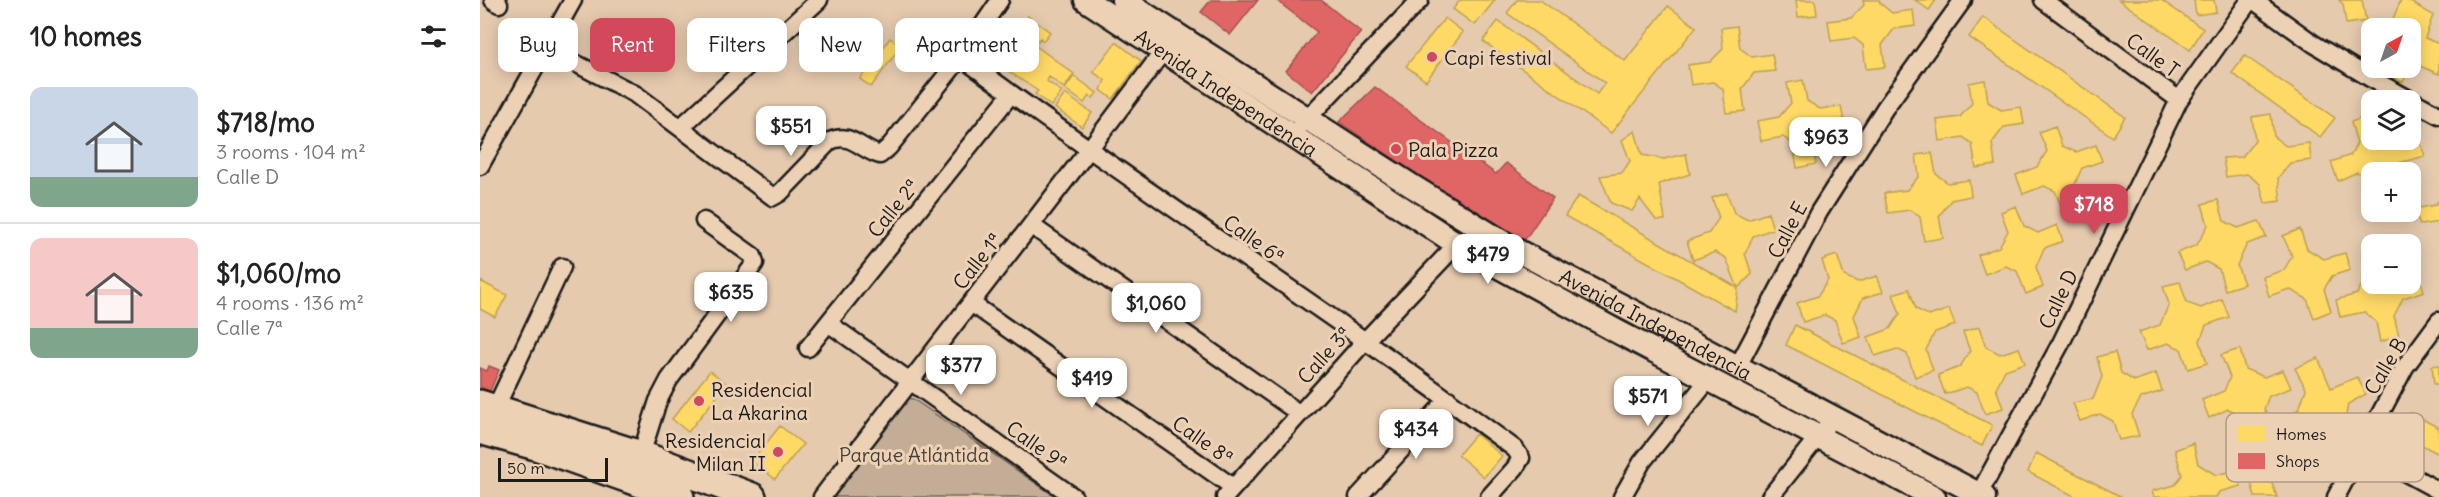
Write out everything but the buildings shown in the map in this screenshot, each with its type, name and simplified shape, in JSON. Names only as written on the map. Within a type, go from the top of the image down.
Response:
[{"type":"highway","points":[[485,414],[641,455],[752,497]]},
{"type":"highway","points":[[485,414],[547,450],[680,497]]},
{"type":"main road","name":"Avenida Independencia","points":[[1086,0],[1164,50],[1535,261],[1981,496]]},
{"type":"main road","name":"Avenida Independencia","points":[[1124,0],[1457,244],[1709,380],[1934,497]]},
{"type":"street","points":[[564,18],[573,0]]},
{"type":"street","points":[[681,127],[819,0]]},
{"type":"street","points":[[988,18],[1000,0]]},
{"type":"street","name":"Calle E","points":[[1738,366],[1819,212],[1885,108],[1963,0]]},
{"type":"street","name":"Calle T","points":[[2043,0],[2179,100]]},
{"type":"street","points":[[2251,0],[2314,44],[2370,78],[2439,115]]},
{"type":"street","name":"Calle D","points":[[1981,496],[2061,343],[2179,100],[2251,0]]},
{"type":"street","points":[[1300,127],[1413,2]]},
{"type":"street","name":"Calle 1ª","points":[[822,497],[909,381],[1032,226],[1164,50]]},
{"type":"street","points":[[578,65],[635,94],[773,197],[780,193],[830,141],[838,137],[848,138],[868,152],[880,155],[889,147],[949,72]]},
{"type":"street","points":[[480,166],[535,72]]},
{"type":"street","name":"Calle 6ª","points":[[981,72],[1089,151],[1448,399],[1515,449],[1521,458],[1489,497]]},
{"type":"street","name":"Calle 2ª","points":[[808,348],[1011,94]]},
{"type":"street","points":[[641,455],[658,400],[669,380],[755,262],[753,256],[704,221]]},
{"type":"street","points":[[1032,226],[1300,414]]},
{"type":"street","name":"Calle 3ª","points":[[1229,492],[1365,341],[1457,244]]},
{"type":"street","points":[[485,414],[562,267]]},
{"type":"street","name":"Calle 8ª","points":[[971,303],[1229,492]]},
{"type":"street","name":"Calle B","points":[[2381,413],[2405,367],[2439,321]]},
{"type":"street","name":"Calle 9ª","points":[[828,323],[1074,497]]},
{"type":"street","points":[[1622,497],[1642,462],[1709,380]]},
{"type":"street","points":[[1358,497],[1448,399]]},
{"type":"street","points":[[1770,497],[1832,418]]},
{"type":"street","name":"Calle B","points":[[2336,497],[2344,482]]},
{"type":"street","points":[[2422,482],[2439,491]]},
{"type":"green space","name":"Parque Atlántida","points":[[907,398],[913,399],[1056,497],[825,497]]},
{"type":"place","name":"Capi festival","points":[[1432,57]]},
{"type":"place","name":"Pala Pizza","points":[[1396,149]]},
{"type":"place","name":"Residencial La Akarina","points":[[699,401]]},
{"type":"place","name":"Residencial Milan II","points":[[778,452]]}]
